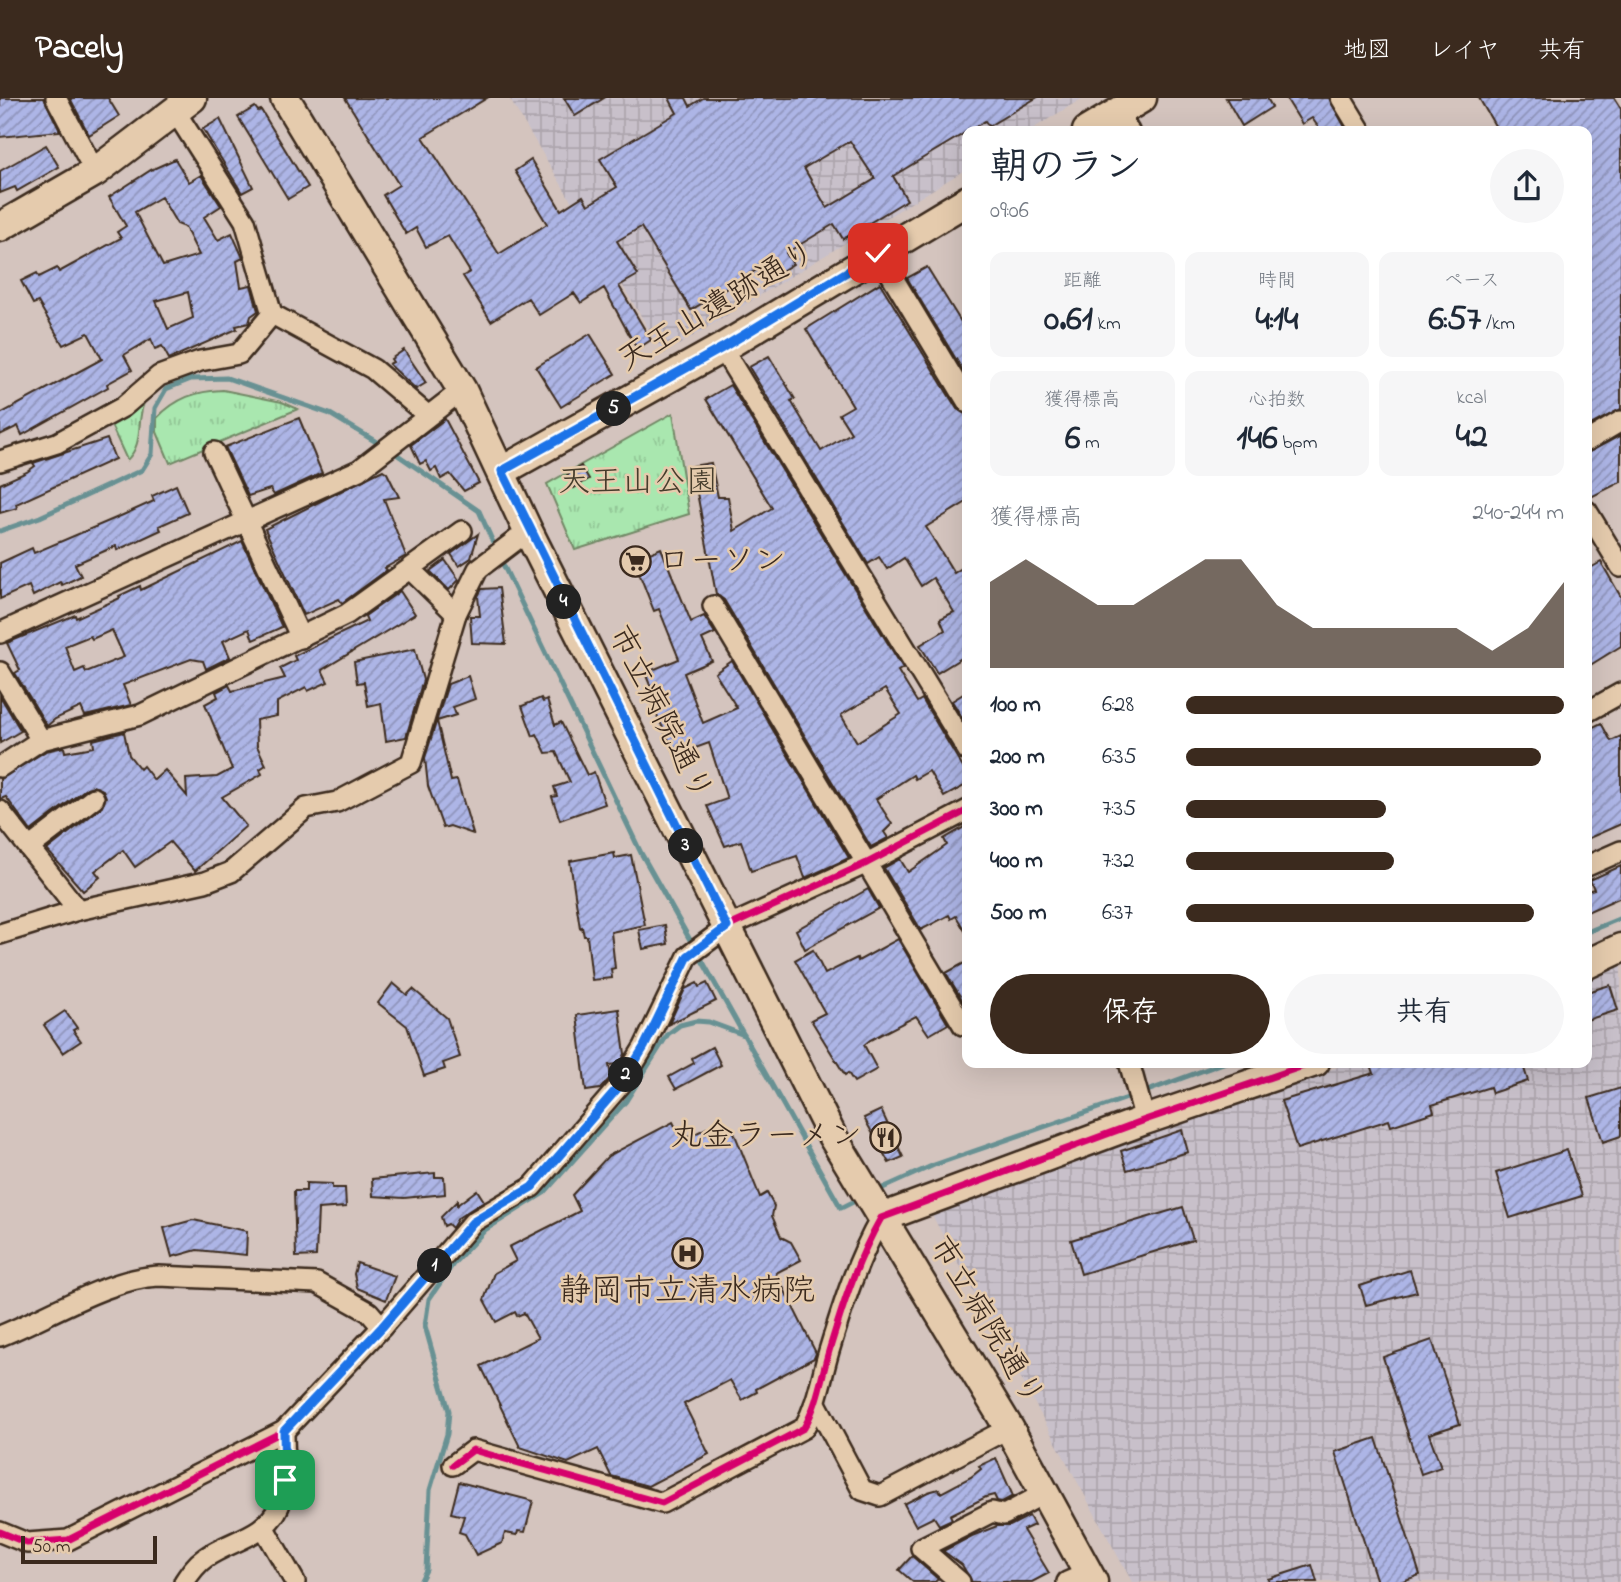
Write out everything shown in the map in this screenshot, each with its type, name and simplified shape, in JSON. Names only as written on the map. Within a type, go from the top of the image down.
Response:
[{"type":"main road","name":"市立病院通り","points":[[285,98],[462,390],[528,531],[831,1134],[1009,1428],[1045,1493],[1082,1579]]},
{"type":"main road","points":[[1123,122],[1142,98]]},
{"type":"main road","points":[[0,228],[95,172],[181,103]]},
{"type":"main road","name":"天王山遺跡通り","points":[[502,471],[722,348],[962,204]]},
{"type":"main road","points":[[1592,962],[1621,948]]},
{"type":"main road","points":[[881,1218],[1145,1120],[1297,1068]]},
{"type":"street","points":[[56,98],[95,172]]},
{"type":"street","points":[[1341,98],[1358,126]]},
{"type":"street","points":[[181,103],[245,221],[272,314],[373,369],[428,415]]},
{"type":"street","points":[[878,253],[962,393]]},
{"type":"street","points":[[0,461],[57,443],[124,407],[159,376],[200,361],[239,354],[272,314]]},
{"type":"street","points":[[722,348],[962,741]]},
{"type":"street","points":[[0,634],[359,470],[462,390]]},
{"type":"street","points":[[1592,438],[1621,421]]},
{"type":"street","points":[[214,452],[301,638]]},
{"type":"street","points":[[1592,519],[1621,567]]},
{"type":"street","points":[[0,767],[41,740],[140,715],[301,638],[347,614],[462,531]]},
{"type":"street","points":[[0,934],[78,910],[205,882],[231,872],[306,808],[337,802],[411,763],[456,614],[478,569],[528,531]]},
{"type":"street","points":[[411,570],[456,614]]},
{"type":"street","points":[[713,606],[962,1023]]},
{"type":"street","points":[[0,672],[41,740]]},
{"type":"street","points":[[1592,709],[1621,693]]},
{"type":"street","points":[[29,848],[94,798]]},
{"type":"street","points":[[0,811],[78,910]]},
{"type":"street","points":[[0,1532],[27,1543],[68,1539],[284,1431],[382,1327],[473,1222],[532,1187],[622,1083],[644,1047],[688,956],[727,927],[867,863],[962,813]]},
{"type":"street","points":[[1592,864],[1621,851]]},
{"type":"street","points":[[1131,1068],[1145,1120]]},
{"type":"street","points":[[453,1465],[473,1450],[662,1503],[804,1428],[817,1405],[844,1301],[865,1245],[881,1218]]},
{"type":"street","points":[[0,1336],[101,1290],[141,1276],[317,1283],[369,1312],[382,1327]]},
{"type":"street","points":[[817,1405],[862,1490],[880,1496],[1009,1428]]},
{"type":"street","points":[[184,1582],[206,1556],[264,1528],[279,1506],[285,1480],[284,1431]]},
{"type":"street","points":[[960,1582],[921,1548],[992,1512],[1004,1515],[1045,1493]]},
{"type":"street","points":[[264,1528],[295,1582]]},
{"type":"shaded area","points":[[509,98],[1083,98],[1037,126],[962,126],[962,172],[664,354]]},
{"type":"shaded area","points":[[1621,963],[1621,1582],[1132,1582],[927,1206],[1335,1068],[1592,1068],[1592,977]]},
{"type":"green space","points":[[223,390],[282,402],[298,409],[170,463],[157,432],[157,418],[187,397]]},
{"type":"green space","points":[[141,402],[144,403],[138,440],[127,460],[110,423],[134,412]]},
{"type":"green space","name":"天王山公園","points":[[673,413],[689,514],[575,550],[547,484]]},
{"type":"building","points":[[0,98],[44,98],[60,131],[0,137]]},
{"type":"building","points":[[70,98],[108,98],[119,116],[89,135]]},
{"type":"building","points":[[345,98],[487,98],[423,137],[499,254],[547,224],[515,171],[531,160],[561,210],[583,196],[588,205],[617,187],[600,159],[677,113],[669,98],[686,98],[690,106],[703,98],[1036,98],[989,126],[985,121],[977,126],[962,126],[962,135],[893,176],[907,200],[843,239],[834,224],[786,253],[793,264],[770,278],[763,266],[691,310],[641,227],[617,241],[638,275],[619,286],[651,340],[637,349],[604,288],[581,303],[574,293],[539,315],[528,298],[491,321],[463,276],[470,272],[448,236],[426,247],[416,228],[406,234],[383,195],[399,185]],"holes":[[[850,141],[875,179],[827,208],[804,168]]]},
{"type":"building","points":[[564,98],[604,98],[575,116]]},
{"type":"building","points":[[1226,98],[1267,98],[1272,107],[1242,126]]},
{"type":"building","points":[[1286,98],[1329,98],[1344,126],[1318,126],[1312,118],[1302,124]]},
{"type":"building","points":[[1479,98],[1614,98],[1621,109],[1621,409],[1592,424],[1592,126],[1495,126]]},
{"type":"building","points":[[255,107],[258,111],[261,110],[308,187],[288,199],[238,117]]},
{"type":"building","points":[[220,119],[253,187],[242,193],[203,129]]},
{"type":"building","points":[[46,145],[59,167],[17,191],[15,187],[0,193],[0,171]]},
{"type":"building","points":[[175,159],[189,182],[201,175],[221,206],[204,217],[218,240],[232,233],[243,258],[237,261],[241,287],[251,285],[258,311],[251,316],[249,323],[236,326],[237,329],[169,359],[162,346],[155,349],[151,339],[124,355],[132,370],[107,384],[108,387],[22,435],[18,426],[0,435],[0,414],[102,359],[88,333],[63,345],[38,302],[33,304],[21,281],[37,273],[39,277],[57,268],[59,272],[121,238],[117,232],[126,226],[109,197],[151,170]],"holes":[[[161,197],[177,224],[185,227],[199,255],[163,266],[135,212]],[[188,292],[193,318],[168,329],[156,301]]]},
{"type":"building","points":[[927,267],[962,321],[962,369],[907,278]]},
{"type":"building","points":[[880,283],[957,409],[962,412],[962,505],[926,527],[954,573],[962,568],[962,658],[937,673],[920,645],[945,630],[940,619],[954,612],[933,578],[921,586],[904,558],[887,569],[879,557],[868,564],[749,367],[769,356],[795,399],[791,401],[821,451],[851,433],[839,414],[853,406],[806,329]]},
{"type":"building","points":[[590,334],[615,374],[561,407],[536,367]]},
{"type":"building","points":[[404,350],[426,383],[416,389],[389,364],[393,362],[391,359]]},
{"type":"building","points":[[730,385],[903,668],[898,671],[917,702],[922,699],[962,766],[962,787],[944,797],[929,771],[915,779],[913,775],[876,799],[892,824],[884,832],[888,838],[871,847],[724,600],[716,594],[692,466],[711,463],[718,497],[728,497],[734,531],[772,508],[706,399]],"holes":[[[885,689],[901,714],[857,742],[841,715]]]},
{"type":"building","points":[[299,418],[322,473],[274,495],[270,489],[248,496],[225,447]]},
{"type":"building","points":[[445,419],[479,483],[464,491],[450,474],[441,479],[436,468],[431,471],[426,461],[420,464],[411,445]]},
{"type":"building","points":[[1621,435],[1621,482],[1592,496],[1592,450]]},
{"type":"building","points":[[107,439],[115,459],[16,504],[17,508],[0,513],[0,484],[27,472],[35,466],[33,463]]},
{"type":"building","points":[[581,466],[589,479],[574,488],[567,475]]},
{"type":"building","points":[[383,470],[399,497],[384,499],[406,556],[385,568],[387,570],[342,603],[339,599],[304,615],[265,529]]},
{"type":"building","points":[[176,485],[188,513],[159,526],[161,530],[135,542],[117,550],[116,546],[75,564],[81,576],[62,585],[60,582],[33,596],[29,586],[0,599],[0,563],[32,548],[34,553],[123,515],[154,501],[152,496]]},
{"type":"building","points":[[478,534],[471,558],[459,566],[451,554]]},
{"type":"building","points":[[242,541],[282,627],[253,640],[249,629],[223,641],[230,657],[206,669],[203,661],[191,659],[123,685],[131,705],[85,716],[81,707],[55,719],[47,726],[15,673],[20,670],[7,643],[75,615],[76,618],[140,586],[141,590]],"holes":[[[112,630],[124,657],[86,672],[84,668],[75,672],[65,646]]]},
{"type":"building","points":[[661,548],[691,622],[704,616],[715,633],[702,639],[712,661],[684,673],[703,723],[737,708],[715,673],[732,661],[849,858],[805,878],[797,856],[751,871],[741,841],[725,846],[707,806],[727,799],[709,743],[676,755],[646,693],[652,690],[645,673],[679,659],[659,609],[654,611],[634,560]]},
{"type":"building","points":[[445,560],[459,580],[449,590],[430,571]]},
{"type":"building","points":[[1601,562],[1621,597],[1621,646],[1592,664],[1592,567]]},
{"type":"building","points":[[499,588],[506,644],[472,643],[470,616],[480,616],[478,596],[482,589]]},
{"type":"building","points":[[400,591],[415,614],[322,670],[328,682],[308,691],[306,687],[277,702],[277,716],[256,720],[257,746],[266,765],[260,769],[262,774],[222,797],[246,826],[195,871],[170,842],[135,867],[123,850],[95,871],[100,877],[83,891],[47,850],[102,807],[106,797],[103,790],[93,786],[87,788],[31,831],[6,797],[0,799],[0,779],[46,751],[64,747],[65,752],[94,747],[93,740],[124,732],[129,755],[140,769],[143,766],[154,780],[165,770],[187,796],[186,779],[217,777],[232,769],[205,704],[218,697],[216,692],[229,685],[232,691],[285,678],[280,668],[296,660],[294,656],[367,621],[365,616]]},
{"type":"building","points":[[415,649],[423,680],[406,737],[386,741],[381,703],[368,706],[364,682],[357,683],[354,662]]},
{"type":"building","points":[[468,676],[475,699],[453,707],[456,715],[437,721],[451,781],[457,780],[473,834],[450,826],[443,828],[428,786],[425,758],[448,684]]},
{"type":"building","points":[[962,695],[962,717],[952,701]]},
{"type":"building","points":[[0,696],[21,731],[0,743]]},
{"type":"building","points":[[541,698],[543,702],[547,700],[555,725],[561,722],[587,775],[594,772],[605,804],[560,820],[552,797],[557,796],[554,787],[570,782],[556,752],[546,753],[537,734],[533,736],[522,706]]},
{"type":"building","points":[[1601,723],[1611,741],[1621,736],[1621,824],[1592,837],[1592,728]]},
{"type":"building","points":[[962,828],[962,926],[956,916],[951,919],[949,915],[921,930],[884,868],[900,859],[908,872],[947,845],[944,839]]},
{"type":"building","points":[[614,853],[615,858],[631,855],[645,925],[611,932],[615,968],[611,969],[612,978],[592,980],[587,936],[584,936],[582,927],[580,928],[570,861]]},
{"type":"building","points":[[1621,866],[1621,897],[1592,910],[1592,879]]},
{"type":"building","points":[[868,889],[879,908],[805,949],[796,930]]},
{"type":"building","points":[[665,925],[668,944],[643,949],[639,930]]},
{"type":"building","points":[[898,939],[948,1024],[929,1035],[916,1016],[870,1040],[864,1045],[877,1069],[854,1082],[848,1073],[845,1075],[811,1020],[825,1013],[795,960],[813,950],[825,974],[857,958],[858,961]]},
{"type":"building","points":[[962,964],[962,999],[946,973]]},
{"type":"building","points":[[393,983],[407,995],[413,989],[447,1018],[460,1057],[443,1063],[445,1069],[424,1076],[407,1026],[378,1003]]},
{"type":"building","points":[[697,983],[699,987],[707,983],[716,1001],[669,1024],[685,989]]},
{"type":"building","points":[[1610,985],[1618,1010],[1592,1018],[1592,990]]},
{"type":"building","points":[[619,1009],[625,1054],[620,1064],[609,1065],[611,1077],[600,1089],[586,1091],[577,1015]]},
{"type":"building","points":[[65,1011],[77,1028],[73,1030],[81,1041],[63,1053],[44,1025]]},
{"type":"building","points":[[712,1047],[721,1065],[676,1089],[669,1077],[694,1063],[692,1058]]},
{"type":"building","points":[[1372,1068],[1524,1068],[1528,1081],[1492,1093],[1490,1087],[1432,1105],[1434,1112],[1391,1126],[1389,1120],[1297,1149],[1281,1101],[1374,1073]]},
{"type":"building","points":[[1621,1088],[1621,1136],[1603,1142],[1589,1098]]},
{"type":"building","points":[[881,1110],[903,1157],[889,1163],[864,1118]]},
{"type":"building","points":[[673,1122],[682,1140],[709,1127],[715,1139],[733,1130],[760,1197],[767,1193],[774,1206],[772,1216],[781,1237],[791,1242],[801,1260],[776,1273],[816,1353],[814,1358],[756,1389],[757,1392],[742,1400],[730,1380],[684,1404],[709,1454],[648,1486],[611,1476],[598,1449],[568,1463],[520,1447],[481,1366],[538,1338],[524,1313],[517,1316],[515,1312],[496,1322],[484,1300],[494,1273],[516,1261],[509,1247],[580,1211],[572,1195],[608,1156]]},
{"type":"building","points":[[1182,1130],[1188,1152],[1127,1170],[1121,1151]]},
{"type":"building","points":[[1567,1150],[1582,1196],[1510,1218],[1496,1173]]},
{"type":"building","points":[[435,1173],[435,1177],[444,1177],[445,1194],[404,1198],[373,1196],[372,1179]]},
{"type":"building","points":[[306,1183],[332,1184],[332,1188],[345,1188],[346,1207],[318,1209],[316,1256],[296,1257],[294,1191],[306,1191]]},
{"type":"building","points":[[477,1190],[484,1201],[458,1218],[452,1228],[448,1224],[444,1226],[441,1217],[457,1201],[457,1205]]},
{"type":"building","points":[[1183,1207],[1193,1240],[1081,1274],[1071,1240]]},
{"type":"building","points":[[193,1220],[247,1231],[246,1255],[197,1250],[172,1257],[164,1228]]},
{"type":"building","points":[[357,1263],[395,1276],[386,1300],[357,1288],[354,1274]]},
{"type":"building","points":[[1410,1270],[1417,1292],[1366,1305],[1360,1286]]},
{"type":"building","points":[[1432,1340],[1460,1424],[1429,1434],[1441,1467],[1421,1474],[1383,1357]]},
{"type":"building","points":[[1376,1438],[1420,1575],[1400,1582],[1377,1582],[1335,1452]]},
{"type":"building","points":[[996,1458],[1013,1496],[1002,1502],[997,1501],[994,1495],[986,1497],[950,1515],[952,1519],[939,1525],[934,1517],[916,1526],[904,1504],[928,1492],[939,1489],[941,1493],[971,1477],[981,1469],[979,1466]]},
{"type":"building","points":[[459,1482],[533,1501],[525,1532],[518,1531],[517,1535],[505,1533],[502,1543],[476,1555],[465,1534],[459,1532],[464,1516],[451,1513]]},
{"type":"building","points":[[1029,1516],[1034,1525],[1023,1530],[1049,1573],[1032,1582],[972,1582],[962,1565],[943,1551],[972,1536],[997,1526],[1010,1526]]},
{"type":"building","points":[[912,1556],[938,1579],[935,1582],[913,1582],[899,1570]]},
{"type":"building","points":[[1312,1565],[1317,1582],[1269,1582],[1268,1579]]},
{"type":"waterway","points":[[0,531],[40,517],[142,470],[152,454],[155,408],[166,389],[191,379],[227,378],[330,414],[383,446]]},
{"type":"waterway","points":[[392,451],[479,511],[496,549]]},
{"type":"waterway","points":[[500,558],[641,853],[694,947]]},
{"type":"waterway","points":[[1592,930],[1621,918]]},
{"type":"waterway","points":[[699,955],[841,1208],[861,1198]]},
{"type":"waterway","points":[[420,1582],[426,1570],[430,1490],[447,1434],[449,1411],[425,1326],[429,1299],[453,1264],[485,1230],[544,1193],[626,1101],[668,1034],[680,1025],[696,1021],[709,1022],[744,1035]]},
{"type":"waterway","points":[[1142,1093],[1210,1068]]},
{"type":"waterway","points":[[876,1191],[934,1165],[1133,1096]]},
{"type":"cycle path","points":[[0,1532],[27,1543],[68,1540],[284,1431],[382,1327],[473,1222],[532,1187],[622,1083],[644,1047],[688,956],[727,927],[867,863],[962,813]]},
{"type":"cycle path","points":[[453,1465],[473,1450],[662,1503],[804,1428],[816,1400],[851,1283],[881,1218],[1145,1120],[1297,1068]]},
{"type":"place","name":"ローソン","points":[[635,562]]},
{"type":"place","name":"丸金ラーメン","points":[[885,1137]]},
{"type":"place","name":"静岡市立清水病院","points":[[687,1253]]},
{"type":"route","points":[[285,1480],[284,1431],[382,1327],[473,1222],[532,1187],[622,1083],[644,1047],[688,956],[727,927],[528,531],[502,471],[722,348],[878,253]]}]
